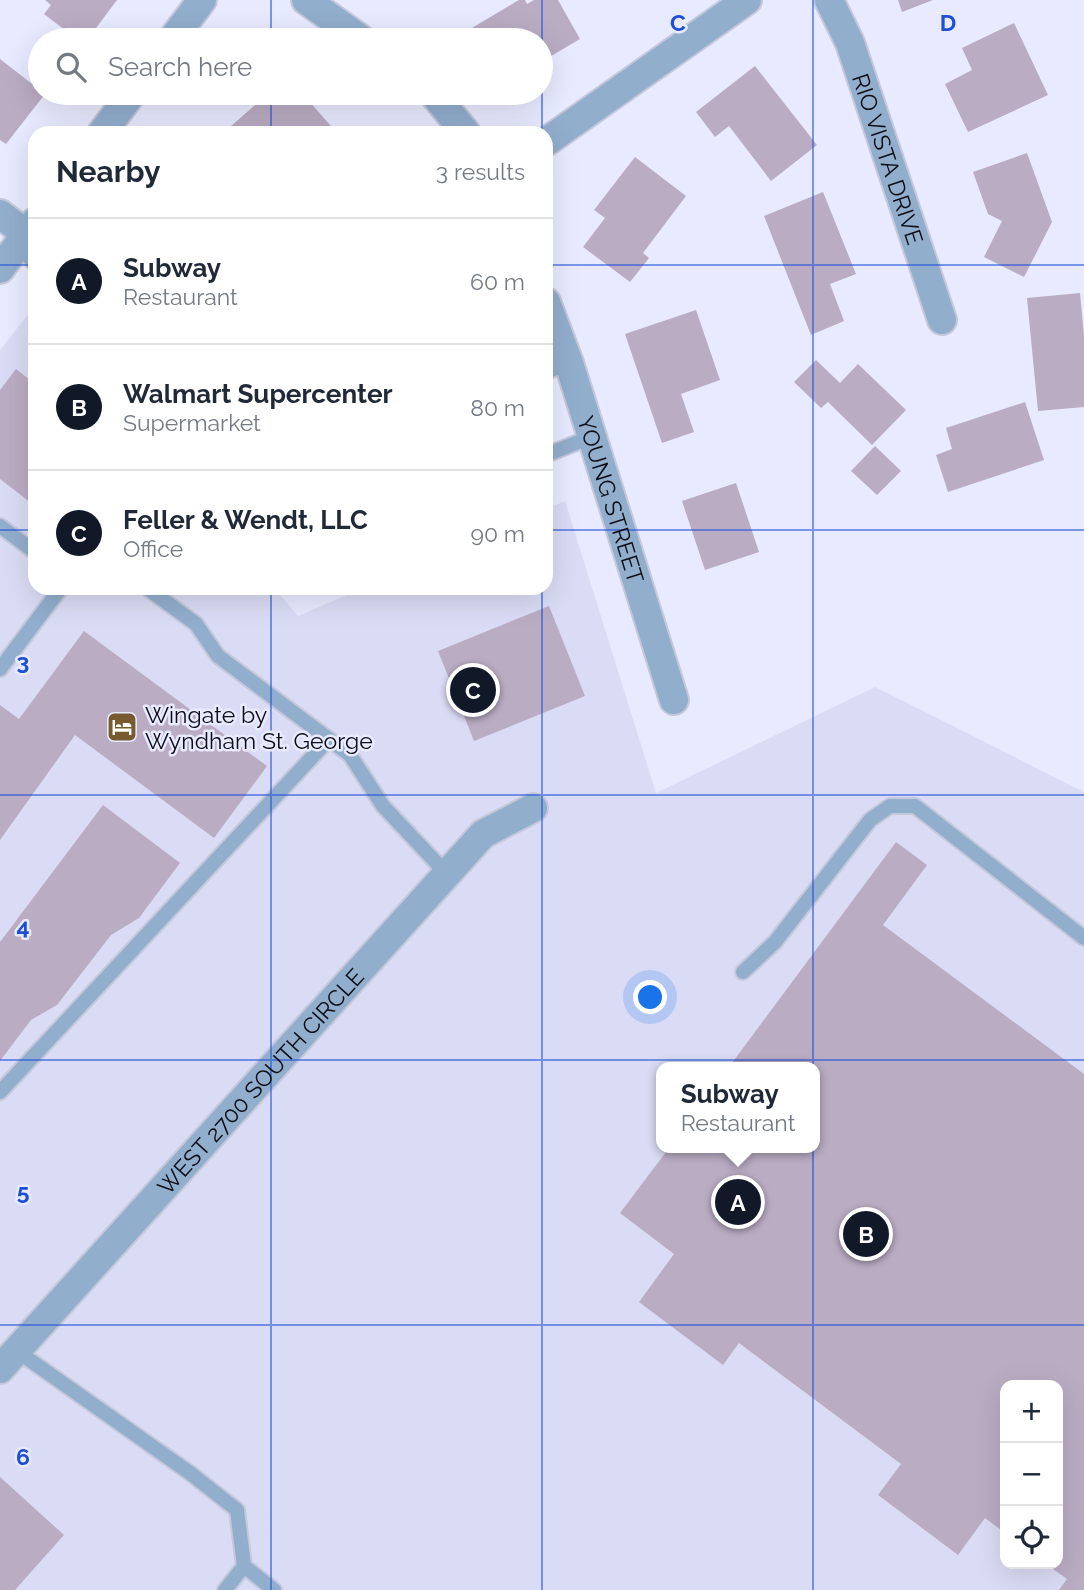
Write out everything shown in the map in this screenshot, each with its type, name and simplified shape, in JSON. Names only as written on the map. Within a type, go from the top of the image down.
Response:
[{"type":"street","points":[[181,28],[202,0]]},
{"type":"street","points":[[306,0],[345,28]]},
{"type":"street","points":[[553,137],[747,0]]},
{"type":"street","name":"RIO VISTA DRIVE","points":[[829,0],[850,43],[942,320]]},
{"type":"street","points":[[107,126],[123,105]]},
{"type":"street","points":[[443,105],[460,126]]},
{"type":"street","points":[[0,214],[28,240]]},
{"type":"street","points":[[0,268],[28,242]]},
{"type":"street","name":"YOUNG STREET","points":[[553,343],[557,367],[591,437],[674,700]]},
{"type":"street","name":"WEST 2700 SOUTH CIRCLE","points":[[8,1360],[483,834],[533,808]]},
{"type":"lane","points":[[553,452],[591,437]]},
{"type":"lane","points":[[0,526],[28,547]]},
{"type":"lane","points":[[0,669],[56,595]]},
{"type":"lane","points":[[156,595],[197,624],[218,656],[350,755],[383,806],[447,874]]},
{"type":"lane","points":[[0,1092],[329,739]]},
{"type":"lane","points":[[743,972],[775,942],[870,820],[890,806],[915,806],[1084,938]]},
{"type":"lane","points":[[8,1360],[237,1510],[244,1566],[274,1590]]},
{"type":"lane","points":[[225,1590],[244,1566]]},
{"type":"shaded area","points":[[28,315],[28,595],[280,595],[298,616],[347,595],[553,595],[553,506],[565,501],[656,793],[875,687],[1084,792],[1084,1590],[0,1590],[0,350]]},
{"type":"building","points":[[45,0],[117,0],[96,28],[62,28],[44,14],[51,5]]},
{"type":"building","points":[[519,0],[525,0],[527,4],[534,0],[558,0],[580,39],[553,55],[553,28],[472,28]]},
{"type":"building","points":[[898,0],[933,0],[902,12]]},
{"type":"building","points":[[1014,23],[1048,95],[968,132],[945,84],[972,70],[962,48]]},
{"type":"building","points":[[0,59],[28,81],[28,105],[36,105],[6,144],[0,140]]},
{"type":"building","points":[[755,66],[817,145],[771,181],[729,126],[715,137],[696,112]]},
{"type":"building","points":[[255,105],[312,105],[331,126],[231,126]]},
{"type":"building","points":[[1027,153],[1052,222],[1024,277],[984,257],[1002,221],[988,214],[973,172]]},
{"type":"building","points":[[635,157],[686,196],[643,253],[649,258],[630,282],[583,247],[605,218],[594,210]]},
{"type":"building","points":[[823,192],[856,274],[830,284],[844,321],[811,335],[764,216]]},
{"type":"building","points":[[1080,293],[1084,336],[1084,407],[1038,411],[1027,298]]},
{"type":"building","points":[[696,310],[720,380],[681,394],[694,432],[662,443],[625,334]]},
{"type":"building","points":[[816,360],[840,383],[858,364],[906,410],[872,445],[828,402],[821,408],[794,382]]},
{"type":"building","points":[[16,369],[28,378],[28,501],[0,479],[0,390]]},
{"type":"building","points":[[1025,402],[1044,460],[948,492],[936,455],[952,449],[946,428]]},
{"type":"building","points":[[875,446],[901,471],[877,495],[851,471]]},
{"type":"building","points":[[736,483],[759,552],[705,570],[682,501]]},
{"type":"building","points":[[549,606],[585,696],[474,741],[438,651]]},
{"type":"building","name":"Wingate by Wyndham St. George","points":[[84,631],[267,766],[214,838],[75,735],[0,840],[0,705],[19,719]]},
{"type":"building","points":[[103,805],[180,863],[139,918],[111,935],[57,1005],[31,1020],[0,1061],[0,942]]},
{"type":"building","points":[[896,842],[927,865],[883,925],[1084,1074],[1084,1590],[1059,1590],[1067,1579],[1053,1569],[1063,1569],[1063,1380],[1000,1380],[1000,1529],[985,1518],[958,1555],[878,1495],[901,1464],[739,1343],[723,1365],[639,1302],[674,1254],[620,1213],[665,1153],[820,1153],[820,1062],[733,1062]]},
{"type":"building","points":[[0,1477],[64,1535],[15,1590],[0,1590]]},
{"type":"place","name":"Feller & Wendt, LLC","points":[[473,690]]},
{"type":"place","name":"Wingate by Wyndham St. George","points":[[122,727]]},
{"type":"place","name":"Subway","points":[[738,1202]]},
{"type":"place","name":"Walmart Supercenter","points":[[866,1234]]}]
